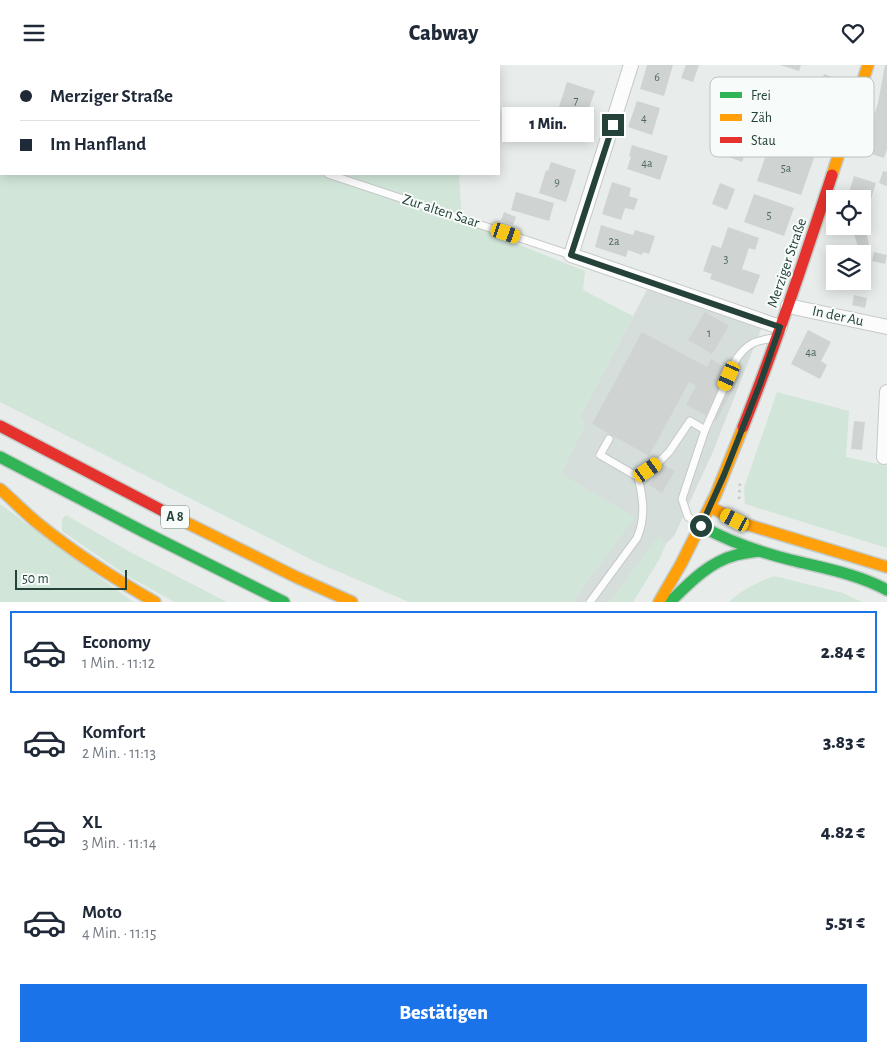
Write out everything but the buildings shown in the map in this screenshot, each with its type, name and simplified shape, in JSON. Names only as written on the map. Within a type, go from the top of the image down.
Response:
[{"type":"main road","name":"Merziger Straße","points":[[864,77],[868,65]]},
{"type":"main road","name":"Merziger Straße","points":[[659,602],[701,526],[724,475],[788,306],[837,157]]},
{"type":"main road","name":"A 8","points":[[0,426],[296,577],[352,602]]},
{"type":"main road","name":"A 8","points":[[0,457],[284,602]]},
{"type":"main road","points":[[0,489],[39,524],[77,553],[155,602]]},
{"type":"main road","points":[[710,507],[742,523],[887,567]]},
{"type":"main road","points":[[701,526],[733,544],[832,570],[878,585],[887,591]]},
{"type":"main road","points":[[670,602],[698,575],[714,565],[735,555],[758,551]]},
{"type":"street","points":[[571,255],[631,65]]},
{"type":"street","name":"Zur alten Saar","points":[[571,255],[778,332]]},
{"type":"street","name":"In der Au","points":[[788,306],[887,327]]},
{"type":"street","points":[[885,457],[887,392]]},
{"type":"lane","name":"Zur alten Saar","points":[[331,175],[571,255]]},
{"type":"lane","points":[[701,526],[688,517],[682,499],[705,430],[737,358],[744,348],[755,341],[778,332]]},
{"type":"lane","points":[[638,477],[658,463],[669,452],[690,421],[705,430]]},
{"type":"lane","points":[[590,602],[637,538],[641,528],[643,499],[638,477],[600,455],[609,439]]},
{"type":"path","points":[[741,479],[738,495],[740,505],[747,512],[742,523]]},
{"type":"shaded area","points":[[648,288],[762,327],[712,454],[674,536],[666,544],[659,536],[610,602],[572,602],[634,517],[560,474],[585,425],[580,416]]},
{"type":"green space","points":[[0,175],[459,175],[462,222],[585,271],[583,290],[633,316],[580,416],[585,425],[560,474],[635,517],[572,602],[409,602],[316,562],[0,402]]},
{"type":"green space","points":[[777,392],[849,411],[846,457],[887,466],[887,548],[745,504],[744,488]]},
{"type":"green space","points":[[0,504],[133,602],[0,602]]},
{"type":"green space","points":[[66,515],[132,553],[227,602],[174,602],[126,575],[62,531],[62,519]]},
{"type":"green space","points":[[659,535],[666,544],[659,560],[633,602],[610,602]]},
{"type":"green space","points":[[774,576],[843,593],[862,602],[729,602],[750,587]]},
{"type":"traffic: fast","points":[[0,457],[284,602]]},
{"type":"traffic: fast","points":[[701,526],[756,550],[852,576],[887,590]]},
{"type":"traffic: fast","points":[[670,602],[708,568],[726,558],[759,551]]},
{"type":"traffic: slow","points":[[864,77],[868,65]]},
{"type":"traffic: slow","points":[[832,175],[838,157]]},
{"type":"traffic: slow","points":[[659,602],[681,564],[716,494],[743,427]]},
{"type":"traffic: slow","points":[[0,489],[35,521],[68,546],[155,602]]},
{"type":"traffic: slow","points":[[710,507],[742,523],[887,567]]},
{"type":"traffic: slow","points":[[167,513],[296,577],[352,602]]},
{"type":"traffic: jam","points":[[743,427],[778,333],[832,175]]},
{"type":"traffic: jam","points":[[0,426],[167,513]]},
{"type":"route","points":[[613,125],[571,255],[780,327],[724,475],[701,526]]}]
